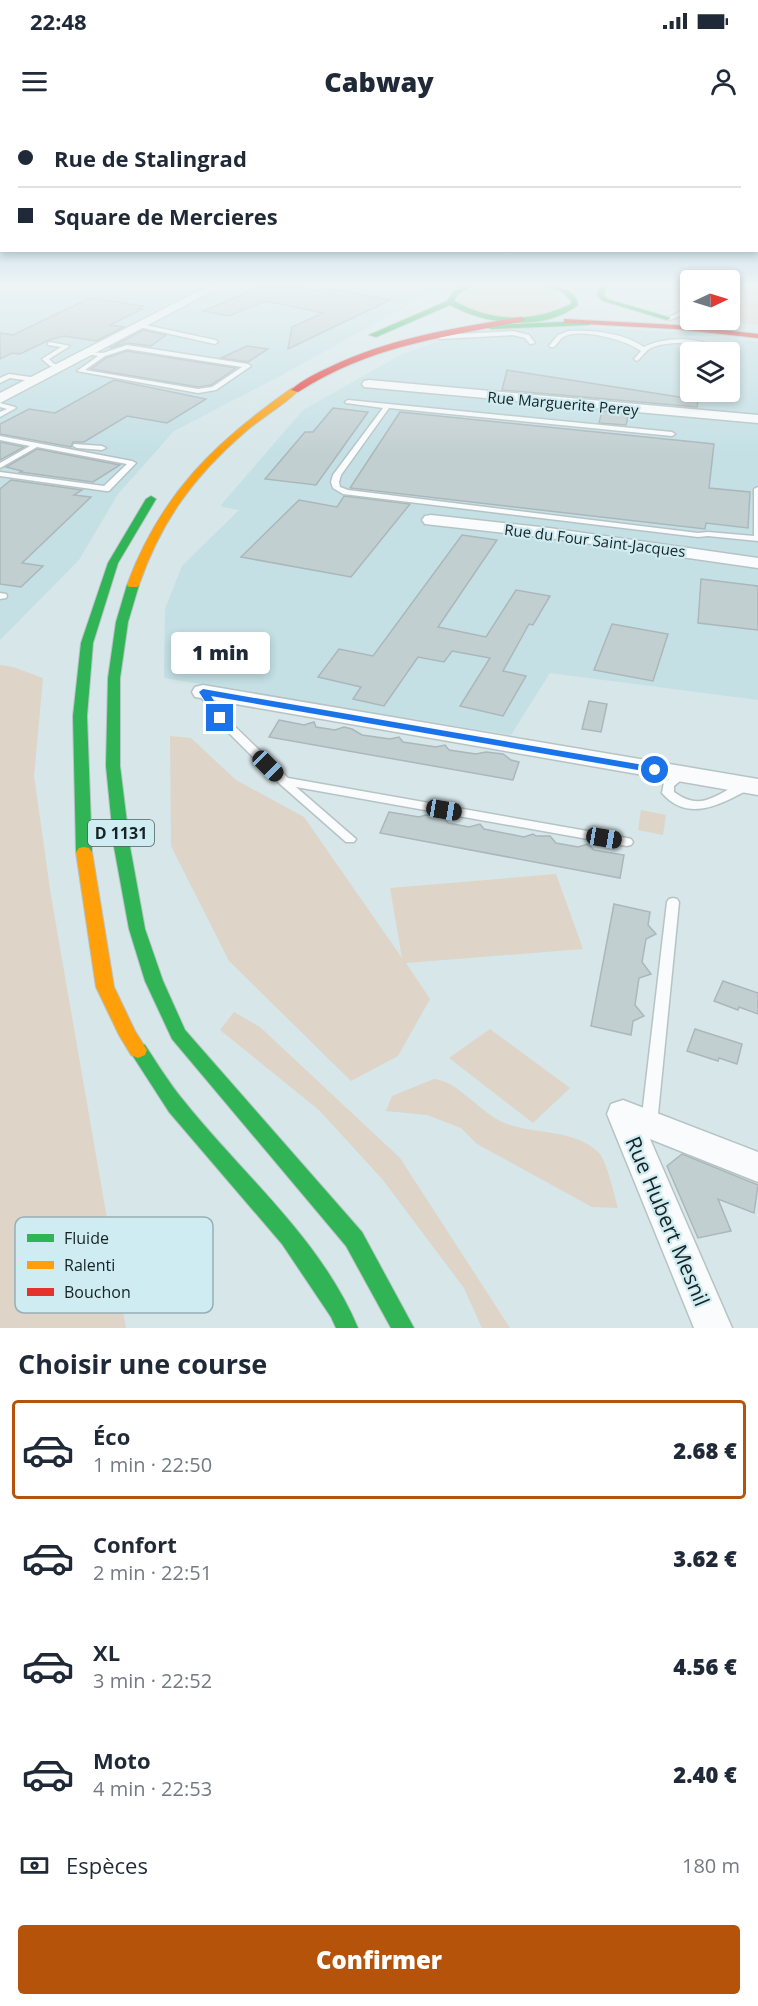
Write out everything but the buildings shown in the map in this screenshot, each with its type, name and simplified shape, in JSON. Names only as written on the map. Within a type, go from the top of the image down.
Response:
[{"type":"main road","points":[[272,390],[358,341]]},
{"type":"main road","name":"D 1131","points":[[403,1328],[354,1239],[178,1034],[154,981],[137,929],[122,848],[113,766],[114,678],[122,622],[136,575],[164,516],[186,485],[212,456],[272,406],[327,370],[406,341]]},
{"type":"main road","points":[[327,370],[422,341]]},
{"type":"main road","name":"D 1131","points":[[158,490],[145,507],[113,563],[87,643],[80,716],[82,841],[105,987],[128,1035],[176,1106],[290,1237],[334,1300],[347,1328]]},
{"type":"street","points":[[0,399],[111,341]]},
{"type":"street","name":"Rue Marguerite Perey","points":[[369,384],[758,419]]},
{"type":"street","name":"Rue du Four Saint-Jacques","points":[[431,520],[549,533],[758,563]]},
{"type":"street","points":[[203,692],[753,786]]},
{"type":"street","points":[[636,1119],[757,1161]]},
{"type":"street","name":"Rue Hubert Mesnil","points":[[636,1119],[713,1328]]},
{"type":"lane","points":[[552,346],[556,341]]},
{"type":"lane","points":[[632,341],[644,350]]},
{"type":"lane","points":[[637,359],[647,346],[680,342]]},
{"type":"lane","points":[[50,344],[67,346],[45,359],[52,365],[63,367]]},
{"type":"lane","points":[[89,353],[103,356],[127,347],[248,366],[214,389],[198,391],[80,371],[103,356]]},
{"type":"lane","points":[[0,381],[9,376],[37,380]]},
{"type":"lane","points":[[348,402],[672,434]]},
{"type":"lane","points":[[0,405],[13,408],[0,415]]},
{"type":"lane","points":[[387,406],[337,476],[335,482],[337,489],[686,534],[758,539],[758,489]]},
{"type":"lane","points":[[0,431],[80,447],[102,448]]},
{"type":"lane","points":[[0,438],[132,463],[106,489],[0,474]]},
{"type":"lane","points":[[0,466],[36,445]]},
{"type":"lane","points":[[203,692],[220,718],[284,781],[350,839]]},
{"type":"lane","points":[[702,778],[678,778],[668,785],[668,793],[679,803],[699,806],[708,805],[753,786]]},
{"type":"lane","points":[[284,781],[627,842]]},
{"type":"lane","points":[[636,1119],[673,902]]},
{"type":"shaded area","points":[[0,341],[343,341],[174,431],[118,494],[79,560],[0,640]]},
{"type":"shaded area","points":[[441,341],[758,342],[758,700],[550,673],[511,735],[164,678],[165,609],[182,566],[239,510],[221,505],[303,410],[402,354]]},
{"type":"shaded area","points":[[0,665],[13,667],[43,678],[34,776],[51,896],[107,1217],[15,1217],[15,1313],[123,1313],[126,1328],[0,1328]]},
{"type":"shaded area","points":[[170,736],[191,738],[236,780],[304,817],[402,958],[390,888],[556,874],[583,949],[406,963],[430,999],[398,1056],[351,1081],[229,961],[171,846]]},
{"type":"shaded area","points":[[641,810],[666,815],[663,835],[638,830]]},
{"type":"shaded area","points":[[234,1012],[260,1027],[400,1158],[510,1328],[482,1328],[464,1288],[383,1180],[319,1110],[220,1030]]},
{"type":"shaded area","points":[[490,1029],[570,1088],[533,1123],[449,1058]]},
{"type":"shaded area","points":[[434,1079],[452,1086],[497,1120],[518,1127],[577,1139],[598,1152],[610,1178],[618,1208],[592,1207],[477,1144],[461,1128],[427,1115],[386,1111],[392,1096]]},
{"type":"traffic: fast","points":[[84,852],[80,716],[87,643],[113,563],[151,499]]},
{"type":"traffic: fast","points":[[133,585],[122,622],[114,678],[113,766],[122,847],[137,929],[154,981],[178,1034],[354,1239],[403,1328]]},
{"type":"traffic: fast","points":[[138,1050],[176,1106],[290,1237],[339,1309],[347,1328]]},
{"type":"traffic: slow","points":[[133,585],[144,554],[159,526],[176,499],[196,474],[243,429],[295,390]]},
{"type":"traffic: slow","points":[[84,852],[105,987],[128,1035],[138,1050]]},
{"type":"traffic: jam","points":[[295,390],[347,361],[407,341]]},
{"type":"route","points":[[220,718],[203,692],[655,770]]}]
